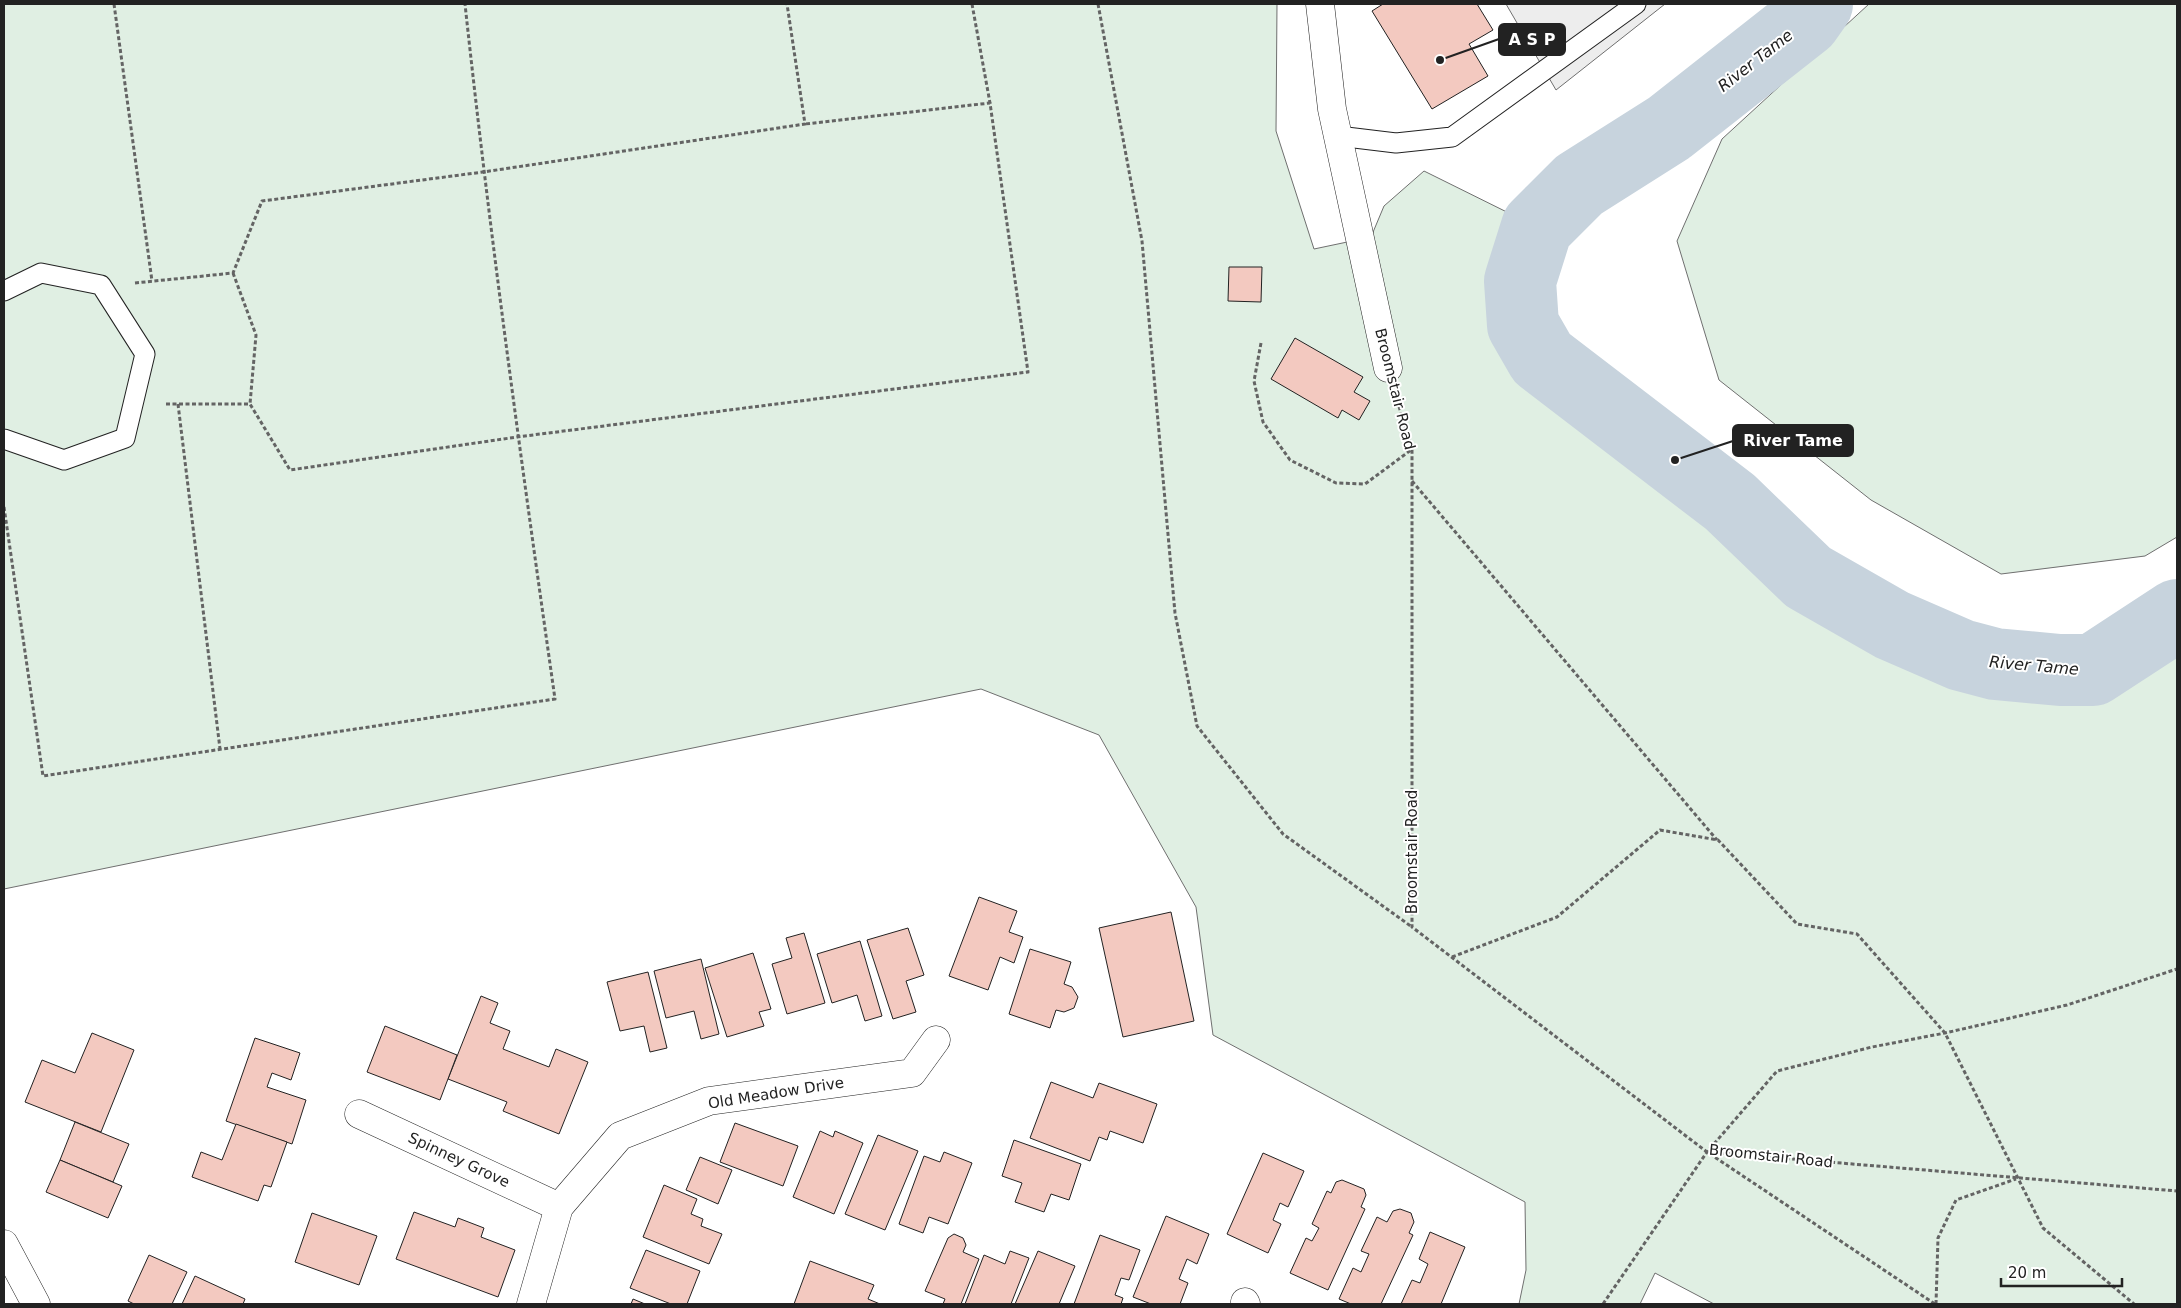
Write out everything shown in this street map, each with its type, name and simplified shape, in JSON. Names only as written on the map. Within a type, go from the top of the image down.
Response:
[{"type":"street","name":"Broomstair Road","points":[[1320,4],[1332,109],[1388,368]]},
{"type":"street","name":"Old Meadow Drive","points":[[531,1304],[559,1207],[620,1136],[709,1101],[912,1072],[936,1040]]},
{"type":"street","name":"Spinney Grove","points":[[359,1114],[559,1207]]},
{"type":"street","points":[[4,1244],[36,1304]]},
{"type":"lane","points":[[1338,136],[1396,143],[1452,137],[1636,4]]},
{"type":"lane","points":[[4,291],[41,273],[101,285],[145,354],[125,438],[64,460],[4,439]]},
{"type":"path","points":[[114,4],[152,282]]},
{"type":"path","points":[[4,507],[43,776],[555,699],[517,436],[483,172],[465,4]]},
{"type":"path","points":[[787,4],[805,124]]},
{"type":"path","points":[[972,4],[990,103],[1028,372],[517,436],[290,470],[250,404],[256,335],[233,273],[262,201],[483,172],[805,124],[990,103]]},
{"type":"path","points":[[1098,4],[1142,242],[1175,613],[1197,726],[1283,834],[1412,927]]},
{"type":"path","points":[[101,285],[152,282],[233,273]]},
{"type":"path","points":[[1261,343],[1254,381],[1263,422],[1290,460],[1336,483],[1365,484],[1412,449]]},
{"type":"path","name":"Broomstair Road","points":[[1388,368],[1412,449],[1412,927],[1707,1152],[2177,1191]]},
{"type":"path","points":[[133,404],[250,404]]},
{"type":"path","points":[[178,404],[220,750]]},
{"type":"path","points":[[1412,480],[1718,840],[1797,924],[1857,934],[1945,1033],[2043,1228],[2134,1304]]},
{"type":"path","points":[[1451,957],[1557,918],[1660,830],[1718,840]]},
{"type":"path","points":[[1603,1304],[1707,1152],[1777,1071],[1872,1047],[2067,1006],[2177,969]]},
{"type":"path","points":[[1707,1152],[1936,1304]]},
{"type":"path","points":[[1936,1304],[1938,1238],[1956,1200],[2019,1178]]},
{"type":"green space","points":[[4,4],[1277,4],[1276,131],[1314,249],[1371,237],[1384,206],[1424,171],[1537,227],[1520,282],[1523,325],[1542,358],[1730,502],[1808,577],[1892,625],[1961,655],[1995,664],[2060,670],[2093,670],[2177,615],[2177,1304],[1714,1304],[1655,1273],[1640,1304],[1519,1304],[1526,1270],[1525,1202],[1213,1035],[1196,907],[1099,735],[981,689],[4,889]]},
{"type":"green space","points":[[1869,4],[2177,4],[2177,537],[2145,556],[2001,574],[1871,500],[1719,380],[1677,241],[1722,139]]},
{"type":"shaded area","points":[[1506,4],[1665,4],[1556,90]]},
{"type":"building","points":[[1383,4],[1477,4],[1493,30],[1469,44],[1488,76],[1432,109],[1372,11]]},
{"type":"building","points":[[1229,267],[1262,267],[1261,302],[1228,301]]},
{"type":"building","points":[[1295,338],[1363,377],[1354,392],[1370,401],[1359,420],[1342,410],[1338,418],[1271,379]]},
{"type":"building","points":[[979,897],[1017,911],[1009,932],[1023,937],[1014,963],[1000,957],[988,990],[949,976]]},
{"type":"building","points":[[1171,912],[1194,1021],[1123,1037],[1099,928]]},
{"type":"building","points":[[908,928],[924,975],[906,981],[916,1012],[893,1019],[867,940]]},
{"type":"building","points":[[804,933],[825,1003],[787,1014],[772,964],[792,958],[786,938]]},
{"type":"building","points":[[860,941],[882,1016],[865,1021],[857,995],[832,1003],[817,954]]},
{"type":"building","points":[[1030,949],[1071,962],[1064,984],[1072,987],[1078,997],[1074,1008],[1064,1012],[1056,1010],[1050,1028],[1009,1014]]},
{"type":"building","points":[[753,953],[771,1009],[759,1012],[764,1026],[727,1037],[705,968]]},
{"type":"building","points":[[701,959],[719,1034],[701,1039],[694,1011],[666,1018],[654,971]]},
{"type":"building","points":[[648,972],[667,1048],[650,1052],[644,1026],[620,1031],[607,982]]},
{"type":"building","points":[[481,996],[498,1003],[490,1023],[510,1031],[503,1049],[549,1067],[556,1049],[588,1062],[559,1134],[503,1111],[507,1102],[448,1079]]},
{"type":"building","points":[[385,1026],[457,1055],[440,1100],[367,1072]]},
{"type":"building","points":[[92,1033],[134,1050],[101,1132],[25,1102],[42,1060],[75,1073]]},
{"type":"building","points":[[255,1038],[300,1053],[291,1080],[272,1073],[267,1087],[306,1100],[292,1144],[226,1121]]},
{"type":"building","points":[[1051,1082],[1093,1098],[1099,1083],[1157,1104],[1143,1143],[1110,1131],[1107,1140],[1099,1137],[1090,1161],[1030,1138]]},
{"type":"building","points":[[75,1122],[129,1144],[113,1182],[60,1160]]},
{"type":"building","points":[[735,1123],[798,1146],[783,1186],[720,1162]]},
{"type":"building","points":[[236,1124],[287,1142],[271,1187],[264,1185],[258,1201],[192,1177],[201,1152],[222,1160]]},
{"type":"building","points":[[820,1131],[833,1137],[835,1131],[863,1143],[834,1214],[793,1197]]},
{"type":"building","points":[[878,1135],[918,1151],[885,1230],[845,1214]]},
{"type":"building","points":[[1014,1140],[1081,1164],[1069,1200],[1051,1194],[1044,1212],[1015,1202],[1022,1183],[1002,1176]]},
{"type":"building","points":[[944,1152],[972,1163],[948,1224],[929,1217],[923,1233],[899,1224],[924,1156],[940,1162]]},
{"type":"building","points":[[1263,1153],[1304,1171],[1288,1207],[1280,1203],[1273,1220],[1281,1224],[1268,1253],[1227,1234]]},
{"type":"building","points":[[700,1157],[732,1170],[718,1204],[686,1190]]},
{"type":"building","points":[[60,1160],[122,1186],[108,1218],[46,1192]]},
{"type":"building","points":[[1342,1180],[1364,1189],[1366,1195],[1361,1207],[1365,1209],[1328,1290],[1290,1273],[1306,1238],[1312,1241],[1319,1228],[1312,1224],[1327,1191],[1331,1193],[1336,1182]]},
{"type":"building","points":[[664,1185],[697,1199],[691,1214],[703,1219],[701,1226],[722,1234],[709,1264],[643,1237]]},
{"type":"building","points":[[1400,1209],[1411,1213],[1414,1222],[1409,1233],[1413,1235],[1381,1304],[1351,1304],[1339,1299],[1353,1268],[1361,1272],[1369,1254],[1361,1251],[1377,1217],[1387,1222],[1393,1211]]},
{"type":"building","points":[[414,1212],[455,1227],[458,1218],[484,1228],[481,1237],[515,1250],[498,1297],[396,1259]]},
{"type":"building","points":[[312,1213],[377,1236],[359,1285],[295,1262]]},
{"type":"building","points":[[1166,1216],[1209,1234],[1197,1264],[1187,1259],[1179,1279],[1188,1283],[1180,1304],[1151,1304],[1133,1297]]},
{"type":"building","points":[[1430,1232],[1465,1247],[1441,1304],[1401,1304],[1412,1280],[1420,1283],[1428,1264],[1419,1259]]},
{"type":"building","points":[[954,1234],[963,1238],[966,1245],[963,1252],[979,1259],[961,1304],[943,1304],[945,1299],[925,1291],[948,1238]]},
{"type":"building","points":[[1100,1235],[1140,1250],[1129,1280],[1121,1278],[1115,1295],[1123,1298],[1121,1304],[1074,1304]]},
{"type":"building","points":[[646,1250],[700,1271],[687,1304],[671,1304],[630,1288]]},
{"type":"building","points":[[1010,1251],[1029,1258],[1011,1304],[965,1304],[984,1255],[1005,1264]]},
{"type":"building","points":[[1038,1251],[1075,1266],[1059,1304],[1015,1304]]},
{"type":"building","points":[[149,1255],[187,1272],[172,1304],[134,1304],[128,1301]]},
{"type":"building","points":[[810,1261],[874,1285],[868,1299],[880,1304],[794,1304]]},
{"type":"building","points":[[195,1276],[245,1299],[243,1304],[182,1304]]},
{"type":"building","points":[[633,1299],[645,1304],[631,1304]]},
{"type":"waterway","name":"River Tame","points":[[1817,4],[1805,21],[1669,128],[1579,185],[1537,227],[1520,281],[1523,325],[1542,358],[1730,502],[1808,577],[1892,625],[1961,655],[1995,664],[2060,670],[2093,670],[2177,615]]},
{"type":"place","name":"A S P","points":[[1440,60]]},
{"type":"place","name":"River Tame","points":[[1675,460]]}]
